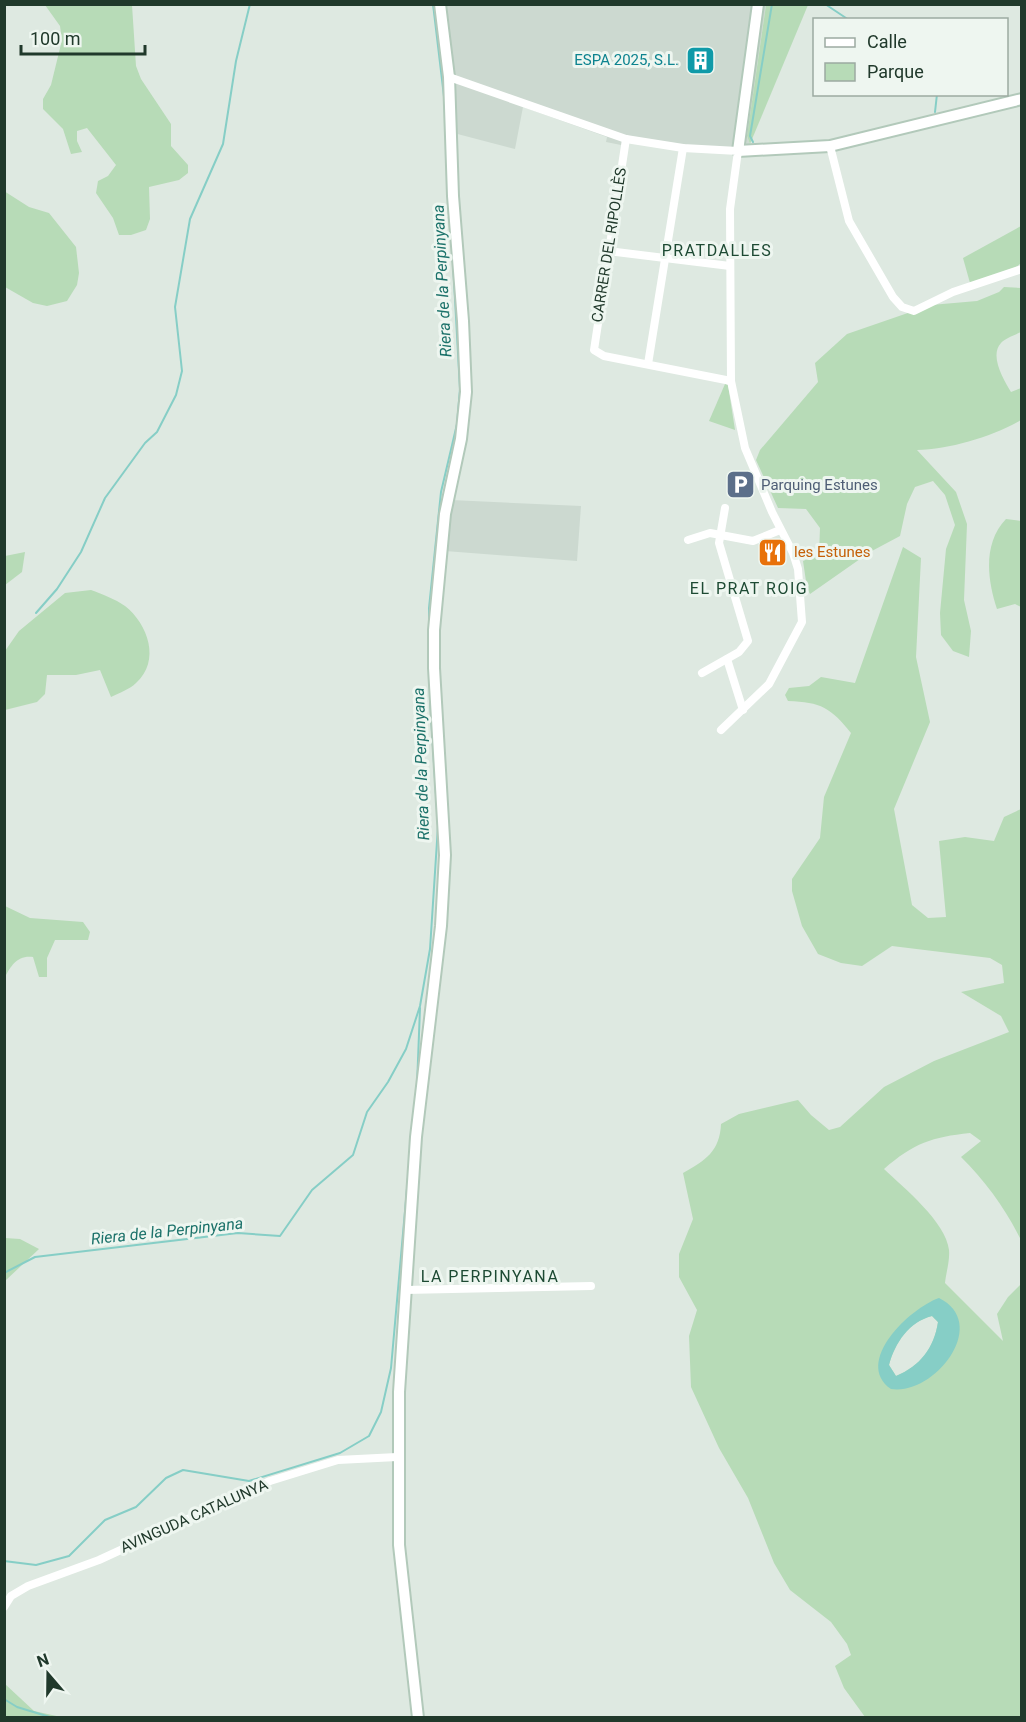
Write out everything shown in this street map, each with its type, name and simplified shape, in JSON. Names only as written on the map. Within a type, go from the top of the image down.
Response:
[{"type":"street","points":[[418,1718],[400,1574],[397,1457],[405,1290],[417,1126],[441,926],[446,855],[434,668],[434,630],[445,514],[460,439],[466,392],[453,196],[449,77],[440,4]]},
{"type":"street","points":[[721,730],[776,675],[802,621],[798,570],[794,553],[780,530],[745,448],[731,381],[731,192],[758,4]]},
{"type":"street","points":[[449,77],[626,139],[738,152],[830,146],[1022,99]]},
{"type":"street","name":"CARRER DEL RIPOLLÈS","points":[[626,139],[594,350],[604,356],[648,364]]},
{"type":"street","points":[[830,146],[849,221],[893,297],[902,307],[914,310],[953,292],[1022,269]]},
{"type":"street","points":[[683,147],[648,364],[731,381]]},
{"type":"street","points":[[608,251],[730,266]]},
{"type":"street","points":[[702,673],[746,646],[748,641],[719,543],[726,508]]},
{"type":"street","points":[[688,540],[710,533],[753,541],[780,530]]},
{"type":"street","points":[[727,659],[743,710]]},
{"type":"street","points":[[405,1290],[591,1286]]},
{"type":"street","name":"AVINGUDA CATALUNYA","points":[[4,1607],[11,1596],[28,1586],[99,1560],[270,1481],[352,1458],[397,1457]]},
{"type":"shaded area","points":[[432,5],[766,5],[747,136],[750,144],[732,154],[631,143],[621,145],[606,142],[607,137],[523,107],[515,149],[446,131],[442,63]]},
{"type":"shaded area","points":[[451,500],[581,506],[577,561],[445,551]]},
{"type":"green space","points":[[45,5],[132,5],[136,66],[141,79],[171,124],[171,146],[188,165],[188,173],[179,180],[149,187],[150,219],[146,230],[131,235],[119,235],[113,218],[96,193],[98,181],[108,176],[116,165],[87,128],[77,131],[77,141],[82,152],[71,154],[63,129],[43,109],[43,99],[51,85],[62,40],[60,26]]},
{"type":"green space","points":[[766,5],[808,5],[750,144],[747,136]]},
{"type":"green space","points":[[4,191],[29,207],[49,213],[76,247],[79,273],[77,285],[67,301],[47,306],[33,303],[5,287]]},
{"type":"green space","points":[[1021,226],[1021,263],[1015,268],[970,283],[963,258]]},
{"type":"green space","points":[[1004,287],[1021,288],[1021,332],[1003,341],[998,348],[997,361],[1011,392],[1021,388],[1021,420],[997,432],[970,441],[917,450],[956,492],[967,524],[964,600],[971,631],[969,657],[953,651],[941,635],[940,613],[946,549],[955,525],[945,495],[933,481],[915,487],[907,504],[900,536],[870,552],[810,594],[803,561],[819,554],[820,528],[806,509],[778,508],[756,460],[760,450],[818,382],[815,363],[847,334],[931,305],[977,301],[999,292]]},
{"type":"green space","points":[[725,384],[728,385],[735,430],[709,421]]},
{"type":"green space","points":[[1006,519],[1021,521],[1021,607],[1015,604],[997,609],[989,574],[990,550],[993,539]]},
{"type":"green space","points":[[903,547],[921,558],[916,657],[930,722],[894,809],[912,905],[928,918],[946,917],[939,841],[965,837],[994,841],[1004,817],[1021,809],[1021,1240],[994,1196],[961,1157],[981,1141],[970,1133],[934,1139],[914,1147],[884,1169],[923,1206],[946,1239],[949,1250],[945,1283],[1003,1341],[997,1314],[1008,1297],[1021,1284],[1021,1717],[865,1717],[844,1688],[835,1666],[851,1655],[847,1644],[831,1622],[790,1590],[774,1563],[748,1498],[719,1448],[691,1387],[689,1336],[697,1310],[679,1277],[679,1254],[693,1219],[683,1173],[710,1154],[718,1141],[721,1124],[739,1114],[798,1100],[829,1130],[840,1127],[884,1087],[934,1061],[1009,1032],[1001,1016],[961,992],[1004,983],[1002,965],[990,958],[892,946],[862,966],[841,963],[818,954],[802,926],[792,891],[792,879],[820,838],[824,797],[851,733],[831,712],[817,705],[788,701],[785,695],[789,688],[809,686],[821,677],[855,683]],"holes":[[[932,1316],[938,1322],[933,1340],[919,1362],[896,1376],[889,1365],[904,1334],[916,1323]]]},
{"type":"green space","points":[[25,552],[22,572],[5,585],[5,556]]},
{"type":"green space","points":[[91,590],[125,606],[140,623],[145,632],[150,654],[144,674],[131,687],[111,697],[100,670],[76,675],[47,675],[45,694],[37,702],[5,710],[5,651],[19,631],[65,593]]},
{"type":"green space","points":[[5,906],[30,918],[83,922],[90,932],[88,940],[55,940],[47,958],[47,977],[39,977],[33,957],[27,957],[15,962],[5,977]]},
{"type":"green space","points":[[5,1238],[20,1239],[39,1249],[5,1281]]},
{"type":"green space","points":[[5,1684],[34,1711],[61,1717],[5,1717]]},
{"type":"water","points":[[939,1298],[954,1310],[959,1324],[958,1340],[951,1356],[939,1370],[924,1381],[908,1388],[891,1389],[881,1378],[878,1365],[882,1351],[901,1324],[927,1304]],"holes":[[[932,1316],[938,1322],[933,1340],[924,1355],[912,1367],[896,1376],[889,1365],[904,1334],[916,1323]]]},
{"type":"waterway","points":[[36,613],[57,589],[81,552],[105,498],[145,443],[157,432],[176,395],[182,371],[175,307],[190,219],[223,144],[236,61],[250,4]]},
{"type":"waterway","name":"Riera de la Perpinyana","points":[[433,4],[445,105]]},
{"type":"waterway","points":[[753,142],[750,136],[772,4]]},
{"type":"waterway","points":[[825,4],[846,18]]},
{"type":"waterway","points":[[935,112],[937,96]]},
{"type":"waterway","name":"Riera de la Perpinyana","points":[[4,1273],[35,1257],[238,1233],[280,1236],[312,1190],[353,1155],[367,1112],[388,1082],[406,1049],[420,1006],[430,949],[438,826],[430,700],[429,608],[441,492],[457,424],[460,389],[452,245]]},
{"type":"waterway","points":[[417,1086],[420,1008]]},
{"type":"waterway","points":[[4,1561],[36,1565],[69,1556],[105,1520],[136,1507],[166,1478],[183,1470],[249,1481],[340,1453],[369,1436],[381,1412],[391,1368],[410,1155]]},
{"type":"waterway","points":[[4,1699],[17,1707],[53,1718]]},
{"type":"place","name":"ESPA 2025, S.L.","points":[[700,60]]},
{"type":"place","name":"Parquing Estunes","points":[[740,485]]},
{"type":"place","name":"les Estunes","points":[[773,552]]},
{"type":"district","name":"PRATDALLES","points":[[717,250]]},
{"type":"district","name":"EL PRAT ROIG","points":[[749,588]]},
{"type":"district","name":"LA PERPINYANA","points":[[490,1276]]}]
